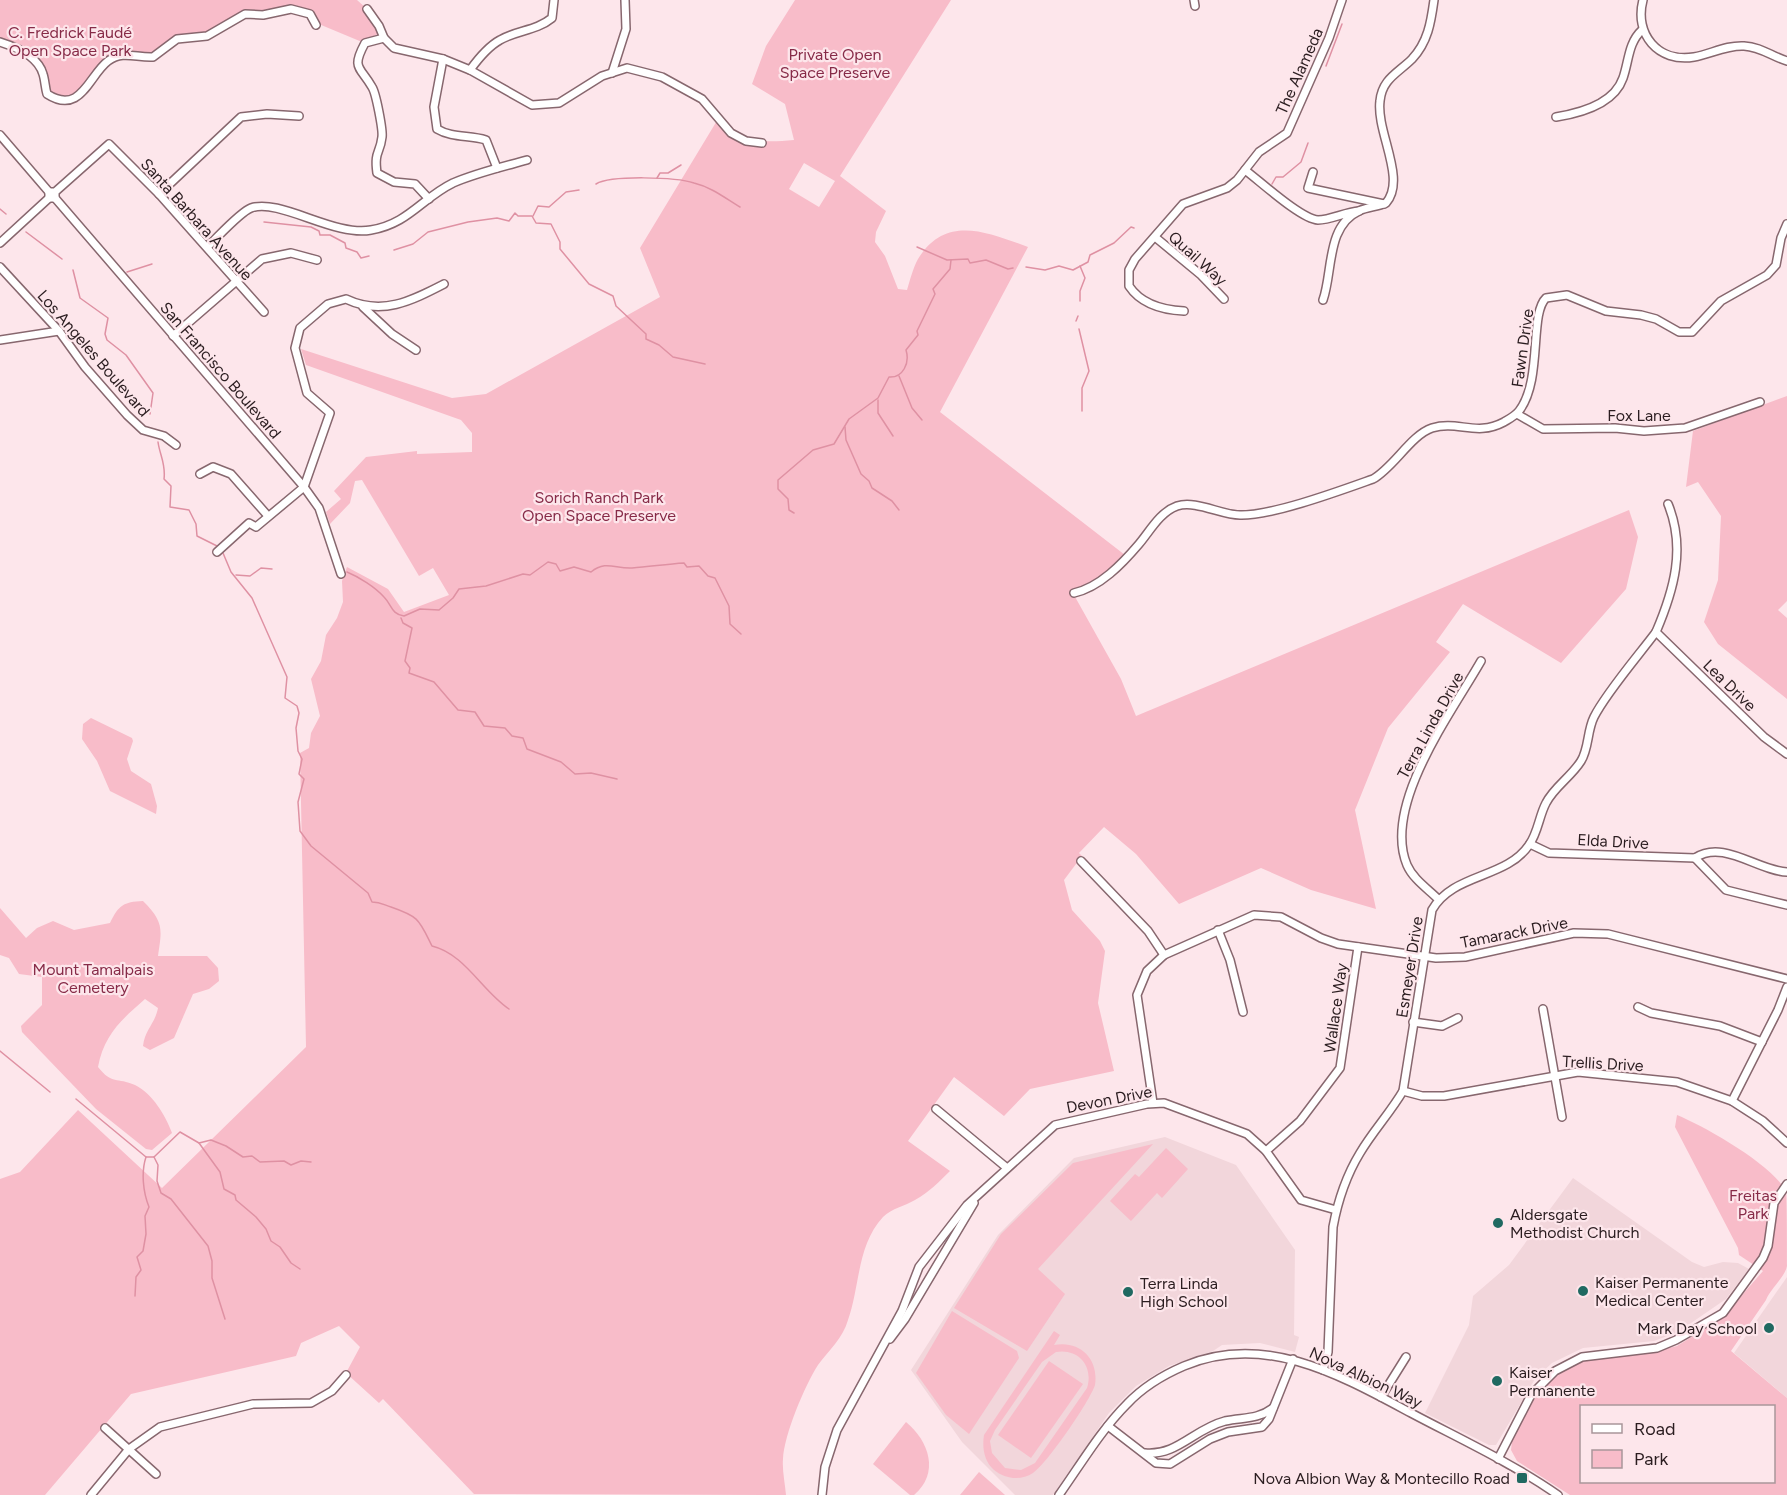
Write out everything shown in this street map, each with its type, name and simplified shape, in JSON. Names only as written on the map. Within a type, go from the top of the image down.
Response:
[{"type":"street","points":[[470,70],[479,58],[500,40],[540,27],[552,18],[554,0]]},
{"type":"street","points":[[612,73],[626,28],[626,0]]},
{"type":"street","points":[[1245,170],[1309,219],[1324,219],[1384,204],[1391,196],[1394,185],[1379,112],[1382,90],[1387,80],[1412,59],[1427,38],[1434,0]]},
{"type":"street","points":[[1556,117],[1591,109],[1618,89],[1632,45],[1642,30],[1643,0]]},
{"type":"street","name":"The Alameda","points":[[1184,311],[1162,309],[1138,297],[1129,286],[1129,270],[1183,204],[1227,188],[1259,152],[1287,133],[1329,38],[1341,1]]},
{"type":"street","points":[[0,42],[21,50],[36,63],[43,72],[47,94],[67,100],[80,95],[108,61],[125,53],[153,57],[177,39],[207,36],[245,14],[263,15],[291,9],[310,14],[316,25]]},
{"type":"street","points":[[367,9],[384,38],[394,48],[443,59],[470,70],[532,105],[559,103],[602,76],[627,68],[662,77],[702,99],[731,133],[746,141],[762,143]]},
{"type":"street","points":[[1642,30],[1657,48],[1683,58],[1741,46],[1766,50],[1787,61]]},
{"type":"street","points":[[384,38],[365,43],[357,58],[358,70],[373,88],[382,137],[375,156],[377,173],[394,182],[415,184],[429,199]]},
{"type":"street","points":[[443,59],[434,107],[437,129],[449,136],[472,136],[486,140],[497,168]]},
{"type":"street","points":[[159,194],[241,117],[267,114],[299,116]]},
{"type":"street","name":"San Francisco Boulevard","points":[[0,135],[304,487],[319,508],[341,574]]},
{"type":"street","name":"Santa Barbara Avenue","points":[[52,195],[109,144],[159,194],[264,312]]},
{"type":"street","points":[[207,247],[250,208],[271,207],[337,228],[368,231],[390,226],[410,215],[452,184],[527,160]]},
{"type":"street","points":[[1313,172],[1308,188],[1384,204]]},
{"type":"street","points":[[0,243],[52,195]]},
{"type":"street","points":[[1323,300],[1335,241],[1342,226],[1359,211]]},
{"type":"street","name":"Fawn Drive","points":[[1516,414],[1528,398],[1533,383],[1538,313],[1546,298],[1567,295],[1606,311],[1641,315],[1656,319],[1679,332],[1692,332],[1721,301],[1767,275],[1776,265],[1780,238],[1787,224]]},
{"type":"street","name":"Quail Way","points":[[1155,237],[1201,275],[1224,299]]},
{"type":"street","points":[[173,336],[236,280],[270,255],[291,253],[317,260]]},
{"type":"street","name":"Los Angeles Boulevard","points":[[0,267],[59,331],[85,367],[127,415],[143,430],[164,436],[176,445]]},
{"type":"street","points":[[363,307],[411,301],[444,284]]},
{"type":"street","points":[[217,552],[249,523],[256,526],[304,487],[330,413],[307,393],[296,348],[300,328],[328,304],[346,299],[363,307],[392,334],[416,350]]},
{"type":"street","points":[[0,339],[59,331]]},
{"type":"street","name":"Fox Lane","points":[[1516,414],[1543,429],[1615,428],[1644,431],[1684,428],[1760,402]]},
{"type":"street","points":[[1074,593],[1089,589],[1105,578],[1137,546],[1160,517],[1176,506],[1196,506],[1240,515],[1276,509],[1373,479],[1384,473],[1431,428],[1482,430],[1493,428],[1516,414]]},
{"type":"street","points":[[200,474],[213,467],[225,469],[268,516]]},
{"type":"street","name":"Esmeyer Drive","points":[[1323,1370],[1328,1352],[1333,1227],[1336,1210],[1346,1178],[1361,1150],[1392,1110],[1402,1091],[1429,921],[1438,898],[1451,889],[1513,861],[1530,844],[1550,795],[1566,782],[1583,758],[1594,717],[1656,632],[1673,584],[1678,556],[1677,532],[1668,504]]},
{"type":"street","name":"Lea Drive","points":[[1656,632],[1764,737],[1787,754]]},
{"type":"street","name":"Terra Linda Drive","points":[[1438,898],[1413,876],[1408,866],[1403,852],[1405,807],[1415,776],[1481,661]]},
{"type":"street","name":"Elda Drive","points":[[1530,844],[1549,853],[1695,858],[1718,852],[1773,872],[1787,872]]},
{"type":"street","points":[[1695,858],[1726,890],[1787,905]]},
{"type":"street","points":[[1081,861],[1148,931],[1164,955]]},
{"type":"street","name":"Tamarack Drive","points":[[1153,1103],[1137,995],[1147,970],[1164,955],[1246,917],[1269,914],[1293,921],[1321,938],[1358,947],[1423,957],[1465,957],[1574,933],[1608,934],[1787,979]]},
{"type":"street","points":[[1218,930],[1230,960],[1243,1012]]},
{"type":"street","name":"Wallace Way","points":[[1266,1151],[1300,1121],[1340,1068],[1358,947]]},
{"type":"street","points":[[1732,1101],[1787,987]]},
{"type":"street","points":[[1638,1007],[1651,1013],[1720,1026],[1762,1042]]},
{"type":"street","points":[[1543,1009],[1562,1117]]},
{"type":"street","points":[[1413,1022],[1442,1026],[1458,1018]]},
{"type":"street","name":"Trellis Drive","points":[[1402,1091],[1422,1096],[1444,1096],[1554,1074],[1578,1072],[1677,1082],[1732,1101],[1763,1121],[1787,1143]]},
{"type":"street","name":"Devon Drive","points":[[822,1495],[825,1467],[837,1430],[902,1311],[919,1267],[967,1205],[1056,1125],[1164,1102],[1247,1134],[1266,1151],[1301,1200],[1336,1210]]},
{"type":"street","points":[[936,1108],[1007,1168]]},
{"type":"street","points":[[1498,1459],[1531,1395],[1555,1371],[1582,1357],[1657,1348],[1676,1340],[1723,1313],[1763,1258],[1768,1246],[1774,1203],[1787,1184]]},
{"type":"street","name":"Devon Drive","points":[[875,1358],[905,1318],[982,1191]]},
{"type":"street","name":"Nova Albion Way","points":[[1062,1494],[1108,1426],[1127,1403],[1150,1385],[1195,1362],[1240,1353],[1274,1354],[1323,1370],[1381,1397],[1531,1476],[1558,1495]]},
{"type":"street","points":[[1381,1397],[1406,1357]]},
{"type":"street","points":[[1108,1426],[1156,1463],[1170,1464],[1210,1439],[1228,1432],[1262,1427],[1273,1408],[1293,1359]]},
{"type":"street","points":[[91,1495],[129,1449],[160,1426],[253,1404],[311,1403],[332,1392],[346,1375]]},
{"type":"street","points":[[1145,1453],[1160,1454],[1175,1449],[1198,1431],[1225,1421],[1260,1417],[1273,1408]]},
{"type":"street","points":[[105,1428],[156,1474]]},
{"type":"shaded area","name":"Terra Linda High School","points":[[1165,1137],[1236,1165],[1295,1250],[1294,1335],[1299,1337],[1295,1352],[1260,1343],[1222,1345],[1213,1351],[1169,1366],[1136,1386],[1109,1413],[1053,1495],[1015,1495],[962,1442],[911,1370],[998,1235],[1074,1158]]},
{"type":"shaded area","points":[[1573,1178],[1692,1262],[1704,1267],[1723,1262],[1738,1263],[1749,1269],[1726,1299],[1678,1332],[1654,1341],[1583,1348],[1552,1363],[1535,1379],[1496,1445],[1489,1445],[1425,1413],[1469,1325],[1473,1296],[1509,1265]]},
{"type":"shaded area","name":"Mark Day School","points":[[1787,1277],[1787,1398],[1734,1353]]},
{"type":"green space","name":"C. Fredrick Faudé Open Space Park","points":[[0,0],[357,0],[367,9],[380,33],[362,42],[314,22],[301,11],[250,14],[214,33],[185,37],[153,57],[125,53],[108,61],[89,86],[67,100],[47,94],[41,74],[32,60],[0,42]]},
{"type":"green space","points":[[795,0],[951,0],[840,176],[886,211],[876,232],[875,242],[885,256],[898,289],[907,290],[916,263],[929,245],[955,231],[969,230],[983,233],[1028,247],[940,412],[1125,555],[1090,590],[1074,595],[1121,679],[1136,716],[1629,510],[1638,537],[1626,589],[1561,663],[1463,604],[1436,642],[1450,652],[1388,728],[1355,810],[1376,909],[1311,890],[1261,868],[1179,904],[1136,854],[1104,827],[1079,853],[1082,856],[1064,880],[1072,910],[1100,941],[1105,951],[1098,1003],[1114,1071],[1030,1089],[1004,1116],[954,1077],[908,1141],[950,1171],[920,1197],[894,1209],[883,1217],[868,1240],[846,1326],[818,1365],[801,1397],[791,1424],[783,1459],[786,1495],[474,1494],[383,1399],[379,1403],[346,1373],[360,1347],[339,1326],[301,1343],[296,1356],[131,1394],[45,1495],[0,1495],[0,1179],[20,1172],[78,1110],[162,1188],[306,1047],[300,753],[309,748],[311,733],[320,716],[311,679],[321,661],[326,635],[337,618],[343,602],[342,581],[347,567],[388,589],[404,612],[449,595],[433,568],[419,576],[362,480],[355,481],[350,503],[330,524],[326,512],[341,499],[334,491],[366,457],[417,451],[417,454],[472,452],[472,433],[461,420],[306,365],[301,349],[452,398],[486,394],[660,297],[640,248],[718,119],[736,133],[753,140],[794,140],[785,104],[752,84],[766,46]],"holes":[[[804,163],[835,181],[819,207],[789,189]]]},
{"type":"green space","points":[[1787,396],[1787,601],[1778,610],[1787,618],[1787,699],[1718,644],[1704,622],[1718,580],[1721,516],[1698,482],[1686,487],[1693,431]]},
{"type":"green space","points":[[91,718],[132,738],[127,759],[131,771],[151,784],[157,806],[156,814],[110,791],[97,761],[82,739],[83,724]]},
{"type":"green space","name":"Mount Tamalpais Cemetery","points":[[143,901],[155,915],[160,926],[158,956],[207,956],[218,968],[219,981],[209,989],[193,994],[174,1038],[150,1050],[143,1046],[158,1008],[145,999],[121,1021],[104,1046],[98,1067],[107,1076],[135,1085],[147,1093],[162,1112],[169,1126],[172,1133],[152,1150],[146,1149],[96,1109],[22,1032],[21,1026],[42,1005],[42,977],[19,974],[9,958],[0,955],[0,908],[26,938],[37,928],[53,921],[74,930],[110,923],[122,906],[131,902]]},
{"type":"green space","name":"Freitas Park","points":[[1677,1115],[1720,1137],[1754,1159],[1779,1182],[1786,1192],[1786,1270],[1731,1351],[1787,1398],[1787,1495],[1570,1495],[1517,1461],[1511,1450],[1512,1441],[1535,1397],[1558,1374],[1585,1359],[1646,1354],[1677,1346],[1722,1318],[1763,1271],[1739,1255],[1738,1248],[1675,1127]]},
{"type":"green space","points":[[1153,1144],[1038,1269],[1065,1294],[1027,1351],[954,1308],[1001,1234],[1073,1163]]},
{"type":"green space","points":[[1166,1148],[1188,1169],[1162,1198],[1157,1193],[1131,1221],[1110,1201],[1135,1174],[1139,1177]]},
{"type":"green space","points":[[952,1311],[1017,1351],[1019,1358],[969,1434],[946,1415],[916,1373]]},
{"type":"green space","points":[[1054,1331],[1060,1335],[1054,1345],[1072,1345],[1086,1353],[1094,1367],[1095,1385],[1077,1418],[1057,1446],[1033,1473],[1013,1478],[994,1470],[984,1454],[984,1435]],"holes":[[[1064,1351],[1077,1356],[1086,1366],[1089,1380],[1087,1388],[1035,1463],[1021,1470],[1005,1468],[992,1453],[990,1441],[995,1430],[1042,1362],[1056,1352]]]},
{"type":"green space","points":[[1049,1361],[1083,1384],[1031,1458],[998,1435]]},
{"type":"green space","points":[[906,1422],[921,1438],[928,1457],[927,1477],[914,1495],[910,1495],[873,1464]]},
{"type":"green space","points":[[979,1472],[1005,1495],[960,1495]]},
{"type":"waterway","points":[[1326,66],[1342,24]]},
{"type":"waterway","points":[[1272,184],[1276,177],[1283,177],[1301,162],[1308,143]]},
{"type":"waterway","points":[[657,178],[660,173],[668,173],[681,165]]},
{"type":"waterway","points":[[596,184],[629,178],[685,181],[706,187],[740,207]]},
{"type":"waterway","points":[[533,216],[538,206],[549,207],[566,192],[579,190]]},
{"type":"waterway","points":[[0,209],[6,214]]},
{"type":"waterway","points":[[394,250],[413,244],[428,232],[468,222],[497,218],[509,221],[515,213],[518,216],[532,216],[536,223],[551,224],[560,242],[560,249],[589,284],[613,296],[616,306],[646,334],[646,339],[659,345],[673,357],[705,364]]},
{"type":"waterway","points":[[264,222],[311,227],[319,231],[320,235],[330,235],[345,243],[346,248],[357,252],[361,258],[369,256]]},
{"type":"waterway","points":[[1026,267],[1045,270],[1059,266],[1073,270],[1088,262],[1090,255],[1114,243],[1131,227],[1134,228]]},
{"type":"waterway","points":[[26,232],[62,259]]},
{"type":"waterway","points":[[917,247],[947,260],[968,259],[970,263],[986,260],[1008,269],[1013,268]]},
{"type":"waterway","points":[[794,513],[789,510],[788,499],[778,489],[778,480],[813,450],[834,444],[849,419],[878,398],[889,377],[902,372],[907,360],[906,350],[918,335],[917,331],[935,294],[933,289],[950,269],[951,260]]},
{"type":"waterway","points":[[127,272],[152,264]]},
{"type":"waterway","points":[[1080,266],[1085,278],[1080,291],[1080,301]]},
{"type":"waterway","points":[[73,270],[80,298],[108,318],[105,334],[107,340],[126,355],[153,393],[150,414]]},
{"type":"waterway","points":[[1076,321],[1078,316]]},
{"type":"waterway","points":[[1079,329],[1089,371],[1082,388],[1082,411]]},
{"type":"waterway","points":[[899,376],[912,408],[922,420]]},
{"type":"waterway","points":[[878,400],[878,413],[893,436]]},
{"type":"waterway","points":[[845,427],[846,440],[861,474],[869,481],[872,488],[892,501],[899,510]]},
{"type":"waterway","points":[[158,442],[164,464],[164,479],[171,486],[170,507],[189,510],[196,524],[197,536],[217,546]]},
{"type":"waterway","points":[[223,553],[231,572],[252,598],[287,677],[285,698],[297,706],[299,713],[296,728],[298,751],[302,759],[299,774],[304,779],[298,802],[300,831],[311,846],[368,893],[372,902],[401,910],[418,920],[432,946],[444,950],[464,965],[509,1009]]},
{"type":"waterway","points":[[347,572],[372,586],[394,611],[404,616],[420,609],[439,610],[453,598],[459,589],[486,586],[523,574],[530,575],[548,562],[556,564],[560,571],[574,567],[591,572],[601,566],[632,568],[684,563],[687,567],[699,566],[708,576],[715,578],[729,606],[730,624],[741,634]]},
{"type":"waterway","points":[[236,575],[250,576],[261,568],[272,569]]},
{"type":"waterway","points":[[401,618],[403,623],[412,628],[405,661],[410,668],[409,673],[434,682],[458,710],[475,712],[484,726],[505,728],[512,736],[523,738],[527,749],[561,762],[575,774],[591,773],[617,779]]},
{"type":"waterway","points":[[0,1051],[50,1092]]},
{"type":"waterway","points":[[76,1099],[146,1157],[154,1157],[180,1132],[199,1143],[211,1140],[243,1157],[252,1156],[260,1162],[284,1161],[291,1165],[301,1161],[311,1162]]},
{"type":"waterway","points":[[199,1143],[220,1172],[224,1189],[235,1195],[236,1200],[256,1217],[266,1229],[271,1241],[280,1247],[291,1263],[300,1269]]},
{"type":"waterway","points":[[135,1296],[136,1277],[141,1270],[137,1257],[143,1251],[146,1234],[145,1216],[149,1207],[143,1182],[146,1157]]},
{"type":"waterway","points":[[154,1157],[158,1165],[157,1181],[161,1193],[171,1199],[208,1246],[212,1261],[212,1278],[225,1319]]},
{"type":"place","name":"Aldersgate Methodist Church","points":[[1498,1223]]},
{"type":"place","name":"Kaiser Permanente Medical Center","points":[[1583,1291]]},
{"type":"place","name":"Terra Linda High School","points":[[1128,1292]]},
{"type":"place","name":"Mark Day School","points":[[1769,1328]]},
{"type":"place","name":"Kaiser Permanente","points":[[1497,1381]]},
{"type":"place","name":"Nova Albion Way & Montecillo Road","points":[[1522,1478]]},
{"type":"park label","name":"Private Open Space Preserve","points":[[835,63]]},
{"type":"park label","name":"Sorich Ranch Park Open Space Preserve","points":[[599,506]]}]
